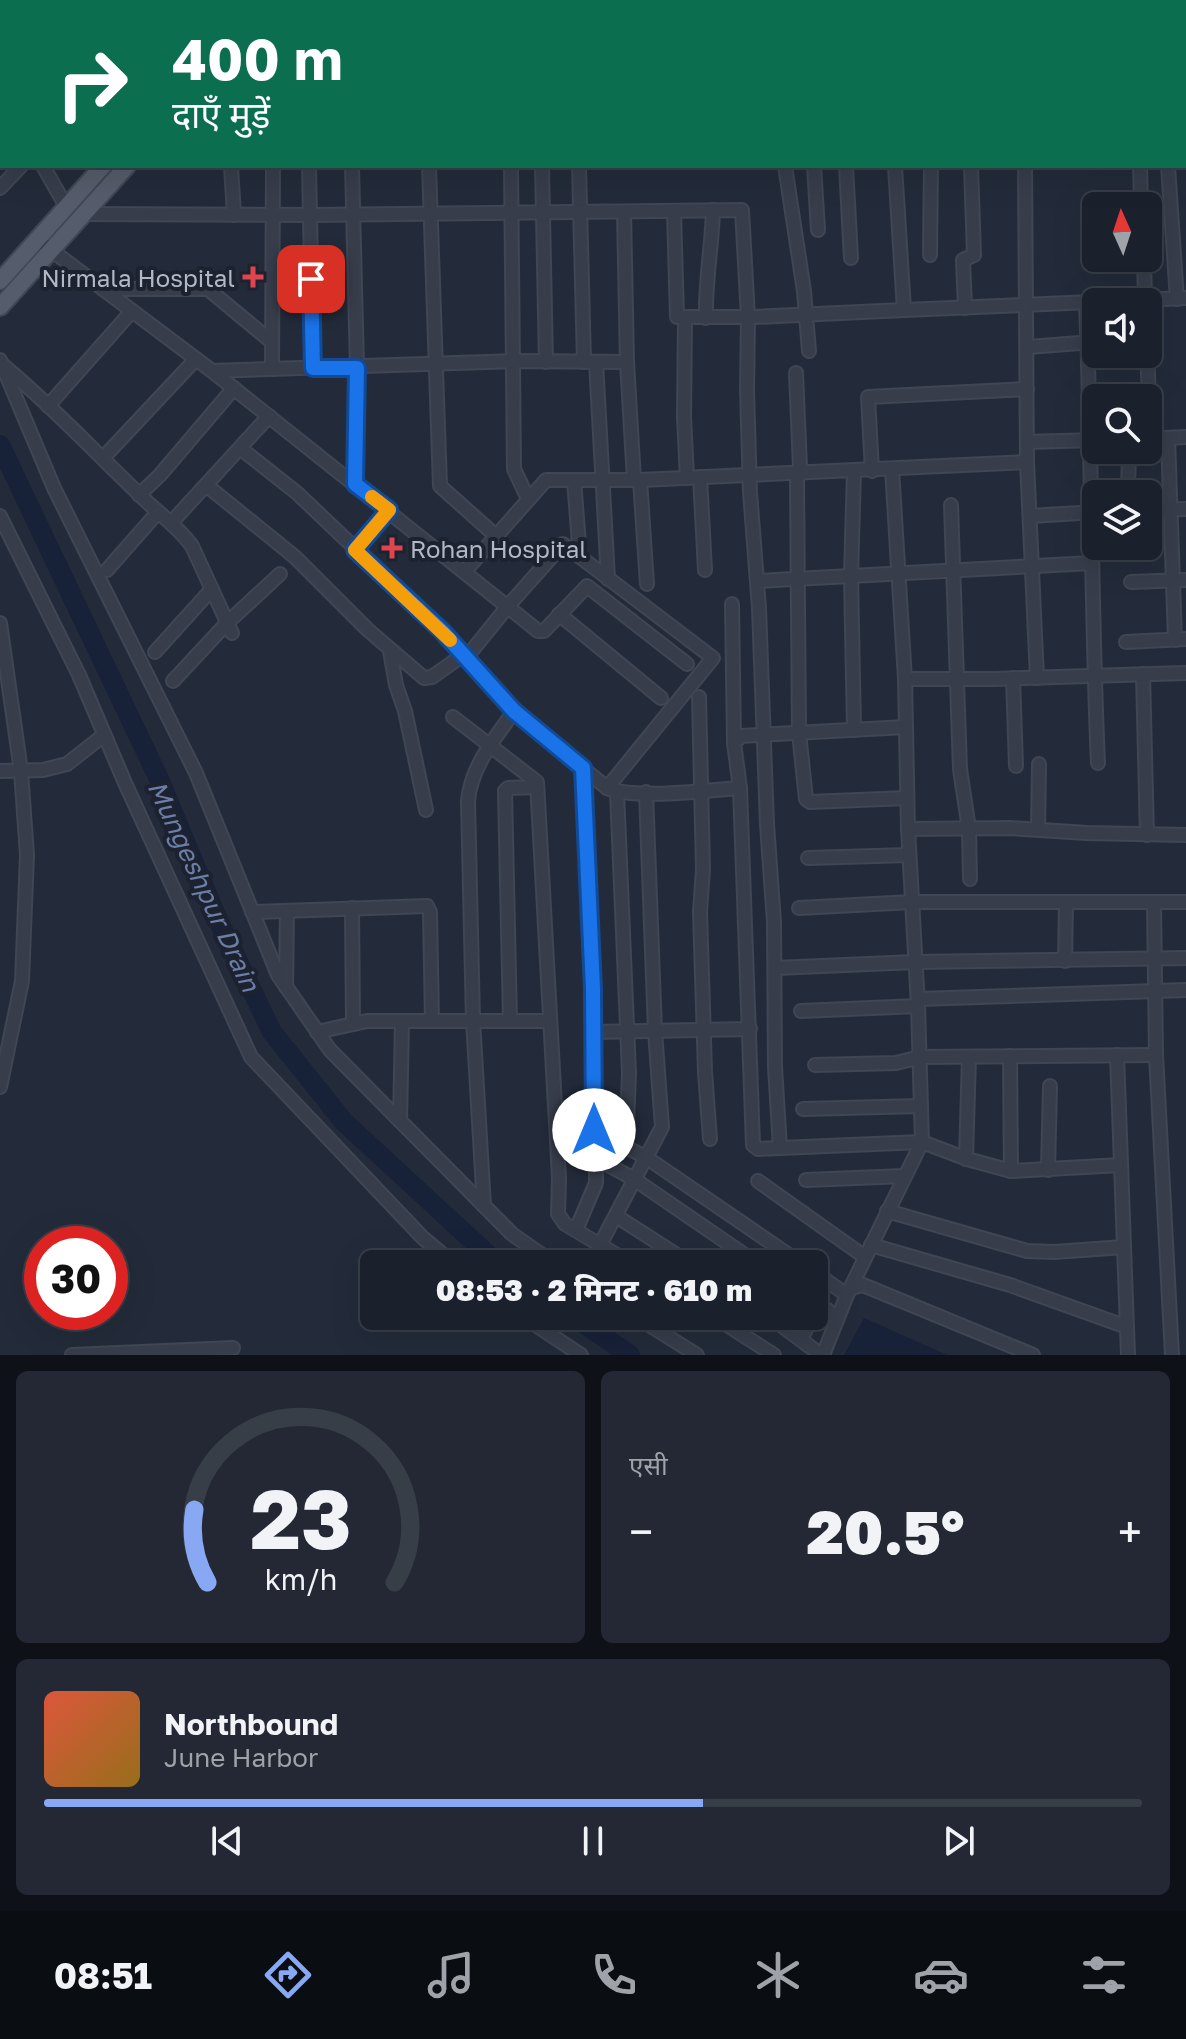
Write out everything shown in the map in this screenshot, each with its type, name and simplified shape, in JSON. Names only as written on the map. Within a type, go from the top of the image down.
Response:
[{"type":"main road","points":[[0,307],[45,246],[67,208],[101,168]]},
{"type":"main road","points":[[0,281],[86,214],[125,168]]},
{"type":"street","points":[[0,188],[19,168]]},
{"type":"street","points":[[44,168],[67,208]]},
{"type":"street","points":[[231,168],[234,215]]},
{"type":"street","points":[[272,369],[273,168]]},
{"type":"street","points":[[309,168],[313,368]]},
{"type":"street","points":[[352,168],[357,368],[355,484]]},
{"type":"street","points":[[429,168],[440,486],[496,536]]},
{"type":"street","points":[[511,168],[514,469],[528,499]]},
{"type":"street","points":[[542,168],[546,362]]},
{"type":"street","points":[[579,168],[590,362],[608,579]]},
{"type":"street","points":[[785,168],[809,351]]},
{"type":"street","points":[[814,168],[818,230]]},
{"type":"street","points":[[846,168],[851,258]]},
{"type":"street","points":[[895,168],[904,310]]},
{"type":"street","points":[[930,255],[931,168]]},
{"type":"street","points":[[965,308],[963,260],[974,255],[971,168]]},
{"type":"street","points":[[1025,168],[1027,462],[1037,678]]},
{"type":"street","points":[[1140,168],[1141,192]]},
{"type":"street","points":[[1168,168],[1181,298]]},
{"type":"street","points":[[706,318],[706,277],[712,244],[713,210]]},
{"type":"street","points":[[674,211],[676,315],[685,318],[1082,302]]},
{"type":"street","points":[[624,212],[627,362],[647,584]]},
{"type":"street","points":[[86,214],[743,212],[748,317],[747,390],[765,735],[780,1148]]},
{"type":"street","points":[[45,246],[234,388],[541,632],[585,586],[589,586],[687,664]]},
{"type":"street","points":[[103,289],[208,289],[272,342]]},
{"type":"street","points":[[48,406],[132,311]]},
{"type":"street","points":[[685,318],[684,417],[705,570]]},
{"type":"street","points":[[1028,347],[1082,343]]},
{"type":"street","points":[[103,458],[196,359]]},
{"type":"street","points":[[212,371],[514,361],[627,362]]},
{"type":"street","points":[[1,362],[192,546],[230,628]]},
{"type":"street","points":[[1,362],[54,488],[196,773],[278,975],[330,1050],[512,1234],[535,1250]]},
{"type":"street","points":[[796,373],[799,733],[807,802],[907,798]]},
{"type":"street","points":[[139,495],[160,475],[234,388]]},
{"type":"street","points":[[872,471],[868,397],[1027,389]]},
{"type":"street","points":[[171,523],[269,416]]},
{"type":"street","points":[[1162,438],[1186,437]]},
{"type":"street","points":[[1126,642],[1180,639],[1171,580],[1168,438]]},
{"type":"street","points":[[1027,442],[1082,440]]},
{"type":"street","points":[[240,448],[297,493],[442,631],[514,711],[612,790],[646,792],[740,788]]},
{"type":"street","points":[[465,571],[543,481],[799,474],[1027,462]]},
{"type":"street","points":[[788,1330],[822,1355],[849,1291],[922,1142],[908,829],[905,679],[892,469]]},
{"type":"street","points":[[854,471],[851,576],[854,730]]},
{"type":"street","points":[[574,480],[580,557]]},
{"type":"street","points":[[206,485],[295,557],[390,651],[424,678],[432,677],[465,656],[563,544],[713,658],[612,790],[629,1073],[627,1125],[618,1144]]},
{"type":"street","points":[[951,505],[960,769],[969,829],[970,879]]},
{"type":"street","points":[[1162,509],[1186,509]]},
{"type":"street","points":[[355,550],[389,510]]},
{"type":"street","points":[[107,570],[158,512]]},
{"type":"street","points":[[1030,516],[1082,513]]},
{"type":"street","points":[[0,516],[79,675],[251,1057],[437,1250]]},
{"type":"street","points":[[1092,560],[1098,763]]},
{"type":"street","points":[[757,581],[1092,563]]},
{"type":"street","points":[[173,681],[230,628],[280,574]]},
{"type":"street","points":[[1131,582],[1186,580]]},
{"type":"street","points":[[155,652],[212,589]]},
{"type":"street","points":[[732,604],[734,743],[740,788],[753,1145],[758,1149],[922,1142],[966,1159],[1011,1171],[1121,1165]]},
{"type":"street","points":[[559,614],[661,698]]},
{"type":"street","points":[[0,623],[21,771],[27,855],[22,981],[0,1087]]},
{"type":"street","points":[[390,651],[426,810]]},
{"type":"street","points":[[905,679],[1186,673]]},
{"type":"street","points":[[1143,674],[1147,835]]},
{"type":"street","points":[[1013,678],[1016,766]]},
{"type":"street","points":[[699,697],[704,1030],[710,1139]]},
{"type":"street","points":[[484,1206],[473,1020],[468,801],[472,776],[514,711]]},
{"type":"street","points":[[453,717],[535,780],[559,1178],[558,1214],[576,1230],[610,1250]]},
{"type":"street","points":[[734,743],[741,736],[906,727]]},
{"type":"street","points":[[0,771],[43,770],[67,764],[104,735]]},
{"type":"street","points":[[1038,829],[1039,764]]},
{"type":"street","points":[[583,768],[594,1032],[594,1130],[589,1152],[738,1250]]},
{"type":"street","points":[[510,1020],[505,791],[508,788],[537,787]]},
{"type":"street","points":[[598,1250],[662,1127],[655,1031],[646,792]]},
{"type":"street","points":[[908,829],[1038,829],[1186,835]]},
{"type":"street","points":[[808,858],[909,855]]},
{"type":"street","points":[[799,908],[912,902],[1186,902]]},
{"type":"street","points":[[1154,902],[1156,1055],[1172,1355]]},
{"type":"street","points":[[1065,961],[1066,903]]},
{"type":"street","points":[[352,908],[353,1024]]},
{"type":"street","points":[[252,912],[429,908],[432,1021]]},
{"type":"street","points":[[286,987],[287,911]]},
{"type":"street","points":[[775,968],[916,962],[1186,958]]},
{"type":"street","points":[[801,1011],[918,1002],[1186,990]]},
{"type":"street","points":[[317,1032],[353,1024],[550,1021]]},
{"type":"street","points":[[400,1121],[402,1022]]},
{"type":"street","points":[[594,1032],[750,1029]]},
{"type":"street","points":[[1117,1055],[1128,1355]]},
{"type":"street","points":[[815,1065],[896,1063],[920,1057],[1156,1055]]},
{"type":"street","points":[[1010,1056],[1011,1171]]},
{"type":"street","points":[[966,1159],[969,1057]]},
{"type":"street","points":[[1048,1170],[1050,1086]]},
{"type":"street","points":[[803,1109],[921,1106]]},
{"type":"street","points":[[594,1130],[647,1158],[782,1250]]},
{"type":"street","points":[[576,1230],[596,1183],[596,1159]]},
{"type":"street","points":[[806,1180],[905,1176]]},
{"type":"street","points":[[758,1181],[868,1251],[1010,1285],[1127,1327]]},
{"type":"street","points":[[887,1211],[1027,1251],[1124,1247]]},
{"type":"street","points":[[616,1216],[669,1250]]},
{"type":"street","points":[[828,1280],[849,1291]]},
{"type":"street","points":[[849,1291],[863,1285],[1033,1355]]},
{"type":"street","points":[[828,1314],[837,1318]]},
{"type":"street","points":[[543,1330],[581,1355]]},
{"type":"street","points":[[657,1330],[697,1355]]},
{"type":"street","points":[[735,1330],[774,1355]]},
{"type":"street","points":[[801,1339],[805,1330]]},
{"type":"street","points":[[72,1355],[233,1348]]},
{"type":"water","points":[[864,1318],[947,1355],[844,1355]]},
{"type":"waterway","name":"Mungeshpur Drain","points":[[0,445],[159,779],[217,918],[272,1032],[344,1122],[483,1250]]},
{"type":"waterway","name":"Mungeshpur Drain","points":[[593,1330],[630,1355]]},
{"type":"slow traffic","points":[[372,497],[389,510],[355,550],[450,640]]},
{"type":"place","name":"Nirmala Hospital","points":[[253,277]]},
{"type":"place","name":"Rohan Hospital","points":[[392,548]]},
{"type":"route","points":[[311,279],[313,368],[357,368],[355,484],[389,510],[355,550],[442,631],[514,711],[583,768],[593,989],[594,1130]]}]
